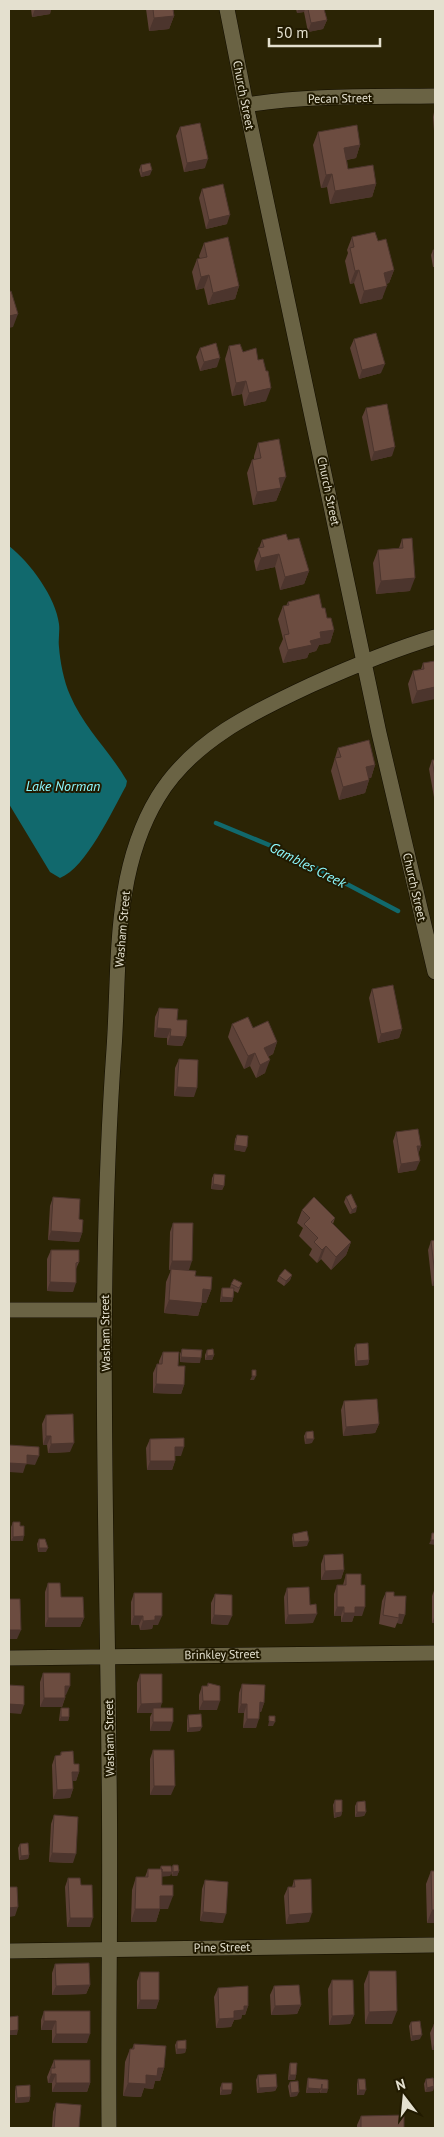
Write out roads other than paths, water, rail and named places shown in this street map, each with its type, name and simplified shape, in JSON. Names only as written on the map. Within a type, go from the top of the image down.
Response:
[{"type":"street","name":"Church Street","points":[[228,9],[246,105],[379,734],[435,972]]},
{"type":"street","name":"Pecan Street","points":[[246,105],[270,101],[307,99],[435,96]]},
{"type":"street","name":"Washam Street","points":[[109,2128],[108,1657],[104,1310],[108,1142],[117,1009],[118,962],[126,878],[139,834],[156,801],[171,779],[208,742],[244,718],[273,703],[365,662],[435,637]]},
{"type":"street","points":[[9,1310],[104,1310]]},
{"type":"street","name":"Brinkley Street","points":[[9,1658],[435,1653]]},
{"type":"street","name":"Pine Street","points":[[9,1950],[435,1945]]},
{"type":"water","name":"Lake Norman","points":[[9,546],[25,561],[41,581],[53,603],[59,627],[60,659],[70,695],[89,729],[127,781],[98,838],[79,863],[60,878],[50,872],[9,804]]},
{"type":"waterway","name":"Gambles Creek","points":[[216,823],[286,852],[398,911]]}]
